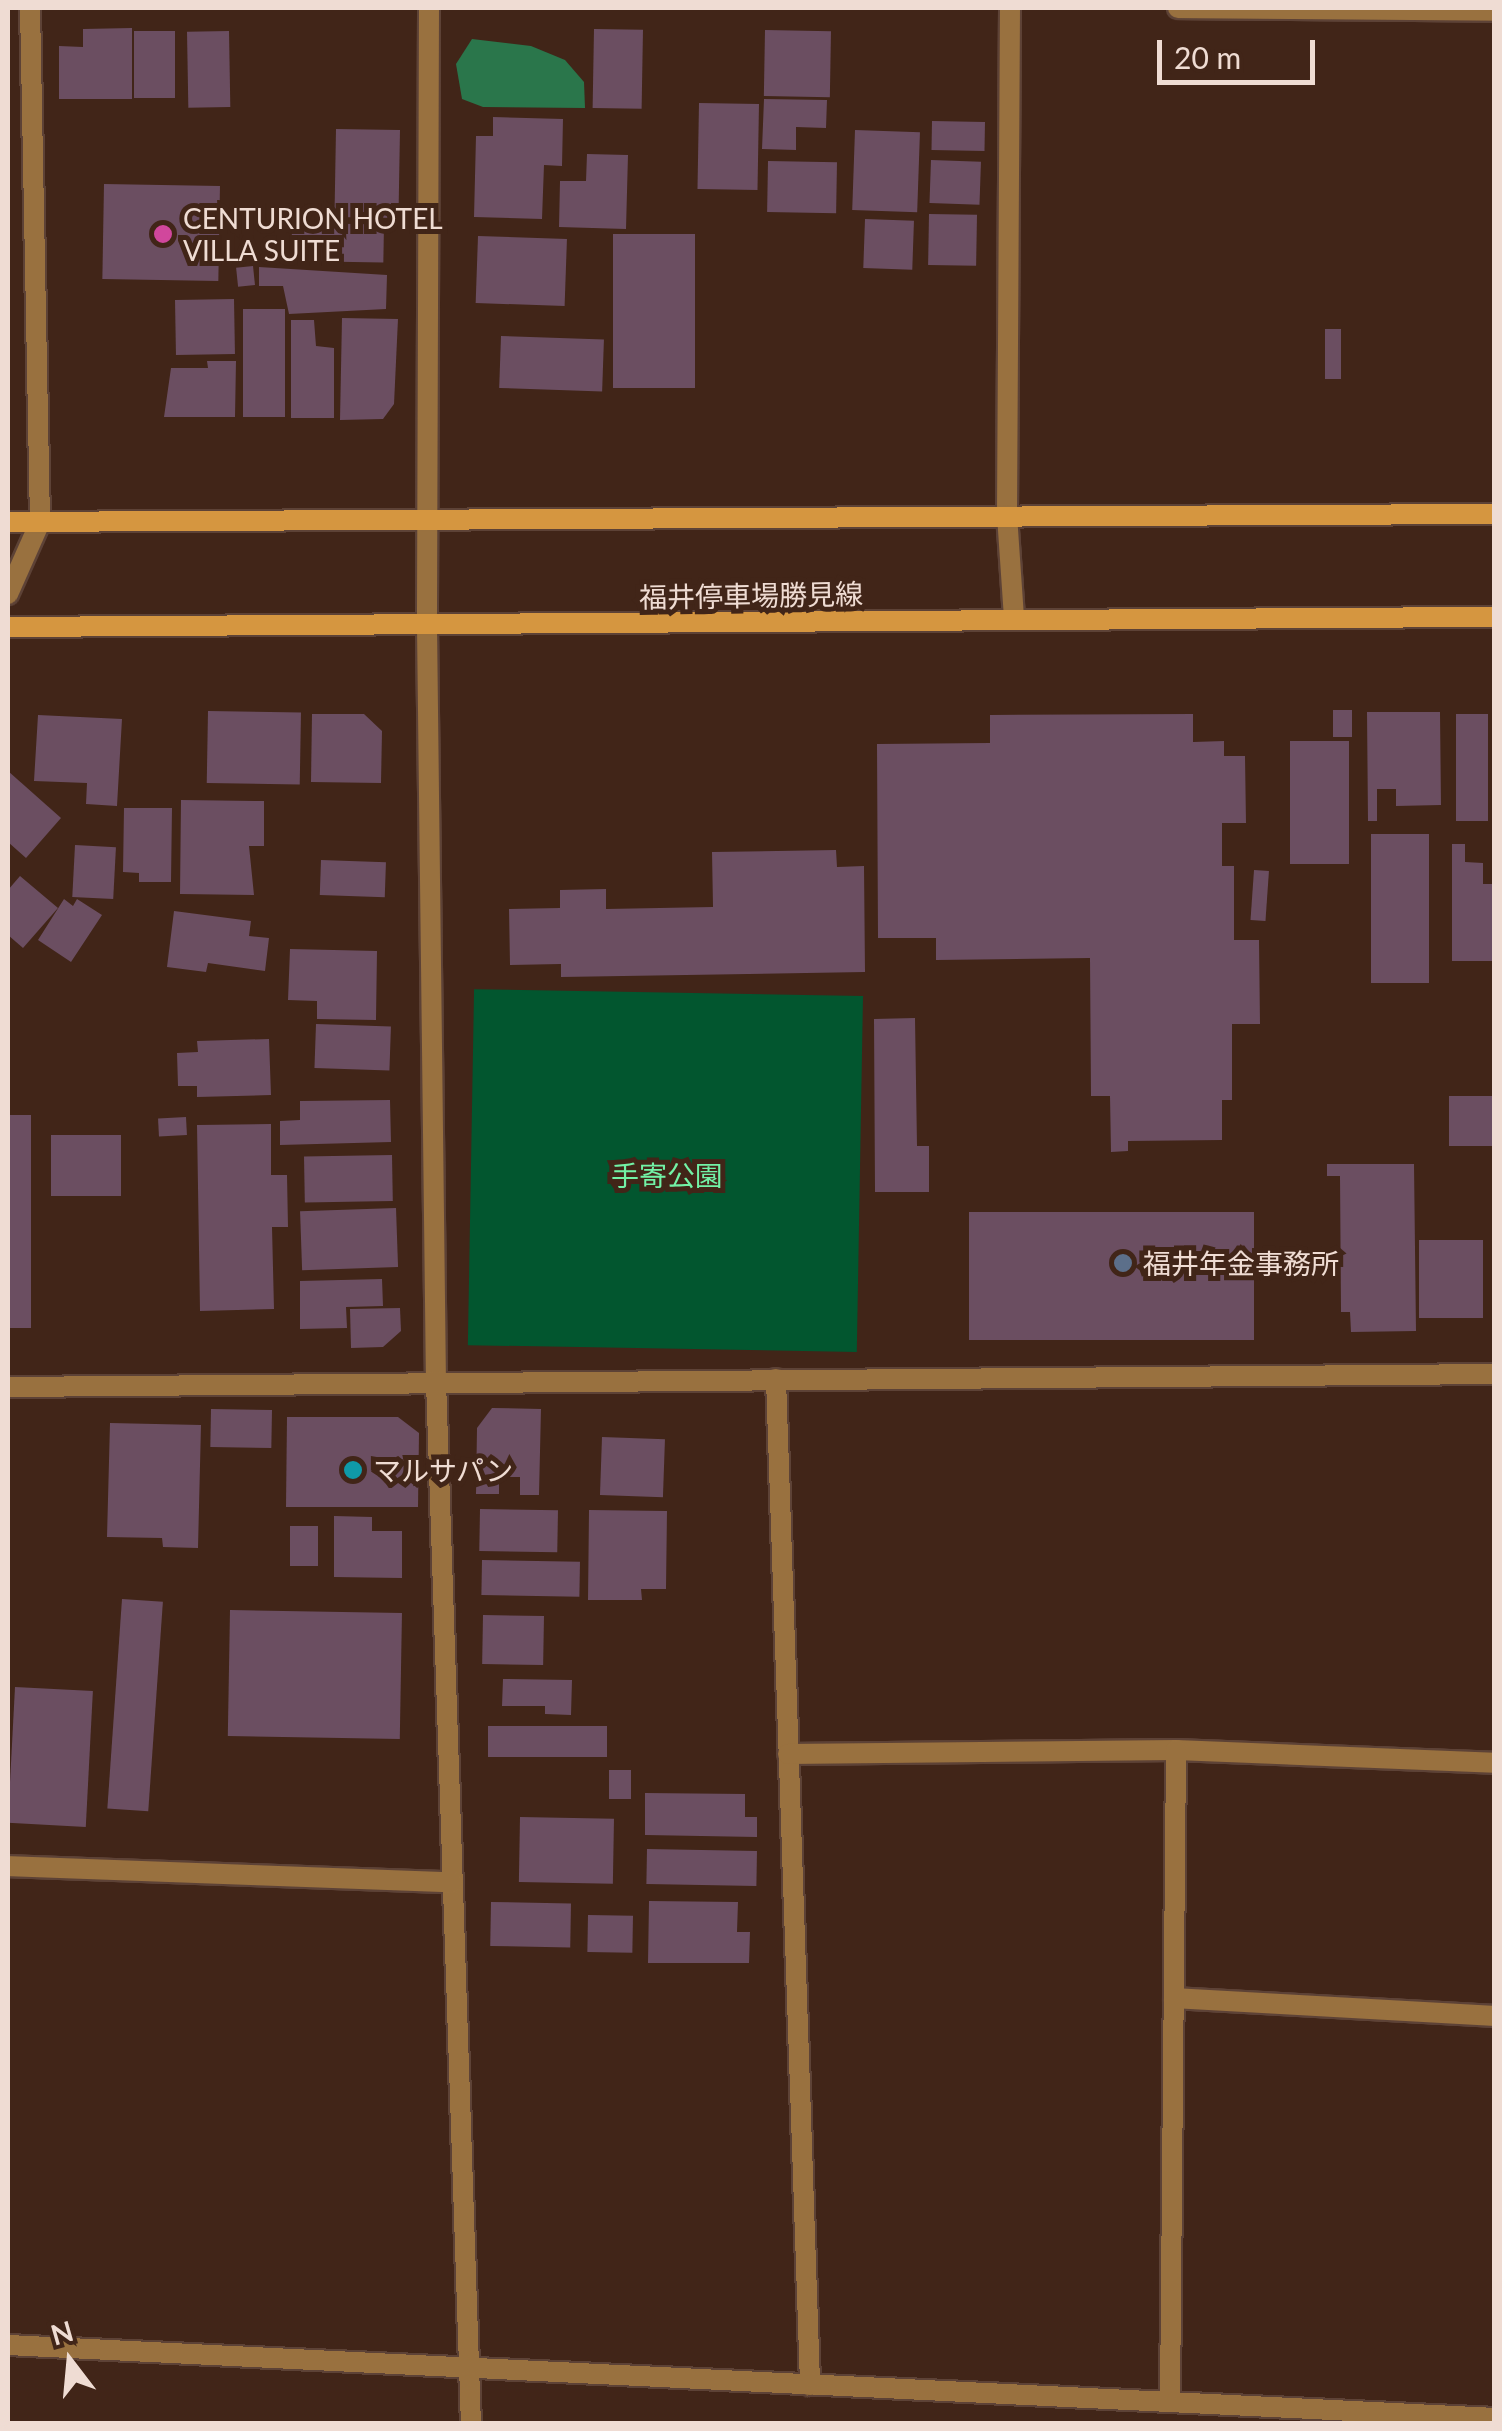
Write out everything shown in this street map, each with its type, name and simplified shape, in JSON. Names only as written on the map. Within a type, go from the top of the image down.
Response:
[{"type":"main road","points":[[8,522],[1494,514]]},
{"type":"main road","name":"福井停車場勝見線","points":[[8,628],[1494,617]]},
{"type":"street","points":[[8,594],[40,522],[30,8]]},
{"type":"street","points":[[429,8],[426,626],[436,1381],[471,2424]]},
{"type":"street","points":[[1010,8],[1007,516],[1014,619]]},
{"type":"street","points":[[1178,8],[1494,12]]},
{"type":"street","points":[[8,1387],[1494,1374]]},
{"type":"street","points":[[776,1379],[810,2384]]},
{"type":"street","points":[[788,1754],[1176,1750],[1494,1762]]},
{"type":"street","points":[[1170,2400],[1176,1750]]},
{"type":"street","points":[[8,1866],[452,1882]]},
{"type":"street","points":[[1174,1998],[1494,2016]]},
{"type":"street","points":[[8,2345],[470,2372],[1170,2400],[1494,2418]]},
{"type":"green space","points":[[472,39],[531,46],[565,60],[584,82],[585,108],[483,107],[462,99],[456,64]]},
{"type":"green space","name":"手寄公園","points":[[474,989],[863,996],[857,1352],[468,1345]]},
{"type":"building","points":[[132,28],[132,99],[59,99],[59,46],[83,47],[83,29]]},
{"type":"building","points":[[594,29],[643,30],[642,109],[593,108]]},
{"type":"building","points":[[765,30],[831,31],[830,97],[764,96]]},
{"type":"building","points":[[134,31],[175,31],[175,98],[134,98]]},
{"type":"building","points":[[229,31],[230,107],[188,108],[187,32]]},
{"type":"building","points":[[764,99],[827,100],[826,128],[796,127],[796,150],[762,149]]},
{"type":"building","points":[[699,103],[759,104],[757,190],[697,189]]},
{"type":"building","points":[[493,117],[563,119],[562,166],[544,165],[542,219],[474,217],[476,136],[493,136]]},
{"type":"building","points":[[932,121],[985,122],[984,151],[931,150]]},
{"type":"building","points":[[336,129],[400,130],[398,218],[334,217]]},
{"type":"building","points":[[855,130],[920,132],[917,212],[852,210]]},
{"type":"building","points":[[587,154],[628,155],[626,229],[559,227],[560,181],[586,181]]},
{"type":"building","points":[[931,160],[981,162],[979,205],[929,203]]},
{"type":"building","points":[[768,161],[837,162],[836,213],[767,212]]},
{"type":"building","points":[[104,184],[220,186],[218,281],[102,279]]},
{"type":"building","points":[[929,214],[977,215],[976,266],[928,265]]},
{"type":"building","points":[[865,219],[914,221],[912,270],[863,268]]},
{"type":"building","points":[[292,223],[384,225],[383,263],[291,261]]},
{"type":"building","points":[[613,234],[695,234],[695,388],[613,388]]},
{"type":"building","points":[[478,236],[567,239],[565,306],[476,303]]},
{"type":"building","points":[[253,266],[255,285],[238,287],[236,268]]},
{"type":"building","points":[[259,267],[387,275],[386,309],[289,314],[283,286],[259,286]]},
{"type":"building","points":[[234,299],[235,354],[176,355],[175,300]]},
{"type":"building","points":[[243,309],[285,309],[285,417],[243,417]]},
{"type":"building","points":[[342,318],[398,319],[394,404],[383,419],[340,420]]},
{"type":"building","points":[[291,320],[314,320],[316,346],[334,348],[334,418],[291,418]]},
{"type":"building","points":[[1325,329],[1341,329],[1341,379],[1325,379]]},
{"type":"building","points":[[501,336],[604,340],[602,392],[499,388]]},
{"type":"building","points":[[207,361],[236,361],[235,417],[164,417],[171,368],[208,368]]},
{"type":"building","points":[[1333,710],[1352,710],[1352,737],[1333,737]]},
{"type":"building","points":[[208,711],[301,713],[300,785],[207,783]]},
{"type":"building","points":[[1367,712],[1440,712],[1441,805],[1396,806],[1396,789],[1377,789],[1377,821],[1368,821]]},
{"type":"building","points":[[312,714],[364,714],[382,731],[381,783],[311,782]]},
{"type":"building","points":[[1193,714],[1193,742],[1224,741],[1224,756],[1245,756],[1246,823],[1222,823],[1222,866],[1234,866],[1234,940],[1259,940],[1260,1024],[1232,1024],[1232,1100],[1222,1100],[1222,1140],[1128,1141],[1128,1151],[1111,1152],[1110,1096],[1091,1096],[1090,958],[936,960],[936,938],[878,938],[877,744],[990,743],[990,715]]},
{"type":"building","points":[[1456,714],[1488,714],[1488,821],[1456,821]]},
{"type":"building","points":[[38,715],[122,719],[117,806],[86,804],[87,783],[34,781]]},
{"type":"building","points":[[1290,741],[1349,741],[1349,864],[1290,864]]},
{"type":"building","points":[[8,771],[61,818],[26,858],[8,842]]},
{"type":"building","points":[[181,800],[264,801],[264,846],[249,846],[254,895],[180,894]]},
{"type":"building","points":[[124,808],[172,808],[171,882],[139,882],[139,873],[123,872]]},
{"type":"building","points":[[1371,834],[1429,834],[1429,983],[1371,983]]},
{"type":"building","points":[[1452,844],[1465,844],[1465,862],[1483,863],[1483,884],[1494,884],[1494,961],[1452,961]]},
{"type":"building","points":[[75,845],[116,847],[113,899],[72,897]]},
{"type":"building","points":[[836,850],[837,867],[864,866],[865,972],[561,977],[561,964],[510,965],[509,909],[560,908],[560,890],[606,889],[606,909],[713,907],[712,852]]},
{"type":"building","points":[[321,860],[386,862],[385,897],[320,895]]},
{"type":"building","points":[[1254,870],[1269,871],[1265,921],[1251,920]]},
{"type":"building","points":[[20,876],[58,908],[23,948],[8,935],[8,890]]},
{"type":"building","points":[[64,899],[73,906],[77,899],[102,915],[71,962],[38,940]]},
{"type":"building","points":[[174,911],[251,921],[249,936],[269,938],[265,971],[208,963],[206,972],[167,967]]},
{"type":"building","points":[[290,949],[377,951],[376,1020],[317,1019],[317,1001],[288,1000]]},
{"type":"building","points":[[915,1018],[917,1146],[929,1146],[929,1192],[875,1192],[874,1019]]},
{"type":"building","points":[[316,1024],[391,1027],[389,1071],[314,1068]]},
{"type":"building","points":[[269,1039],[271,1095],[197,1097],[197,1086],[178,1086],[177,1053],[198,1052],[197,1041]]},
{"type":"building","points":[[1449,1096],[1494,1096],[1494,1146],[1449,1146]]},
{"type":"building","points":[[390,1100],[391,1142],[280,1145],[280,1121],[300,1120],[300,1101]]},
{"type":"building","points":[[8,1115],[31,1115],[31,1328],[8,1328]]},
{"type":"building","points":[[186,1117],[187,1135],[159,1136],[158,1118]]},
{"type":"building","points":[[271,1124],[271,1175],[287,1175],[288,1227],[272,1227],[274,1309],[200,1311],[197,1125]]},
{"type":"building","points":[[51,1135],[121,1135],[121,1196],[51,1196]]},
{"type":"building","points":[[392,1155],[393,1201],[305,1203],[304,1157]]},
{"type":"building","points":[[1327,1164],[1414,1164],[1416,1331],[1351,1332],[1350,1312],[1341,1312],[1340,1176],[1327,1176]]},
{"type":"building","points":[[396,1208],[398,1267],[302,1270],[300,1211]]},
{"type":"building","points":[[969,1212],[1254,1212],[1254,1340],[969,1340]]},
{"type":"building","points":[[1419,1240],[1483,1240],[1483,1318],[1419,1318]]},
{"type":"building","points":[[382,1279],[383,1306],[346,1307],[347,1328],[300,1329],[300,1281]]},
{"type":"building","points":[[400,1308],[401,1331],[383,1347],[351,1348],[350,1309]]},
{"type":"building","points":[[492,1408],[541,1409],[539,1495],[520,1495],[520,1477],[499,1477],[499,1494],[476,1494],[477,1428]]},
{"type":"building","points":[[211,1409],[272,1410],[271,1448],[210,1447]]},
{"type":"building","name":"マルサパン","points":[[287,1417],[398,1417],[419,1433],[418,1507],[286,1507]]},
{"type":"building","points":[[110,1423],[201,1425],[198,1548],[163,1547],[162,1538],[107,1537]]},
{"type":"building","points":[[602,1437],[665,1439],[663,1497],[600,1495]]},
{"type":"building","points":[[480,1509],[558,1510],[557,1552],[479,1551]]},
{"type":"building","points":[[589,1510],[667,1511],[666,1589],[641,1589],[642,1600],[588,1600]]},
{"type":"building","points":[[334,1516],[372,1517],[372,1531],[402,1531],[402,1578],[334,1577]]},
{"type":"building","points":[[290,1526],[318,1526],[318,1566],[290,1566]]},
{"type":"building","points":[[482,1560],[580,1562],[579,1597],[481,1595]]},
{"type":"building","points":[[122,1599],[163,1602],[148,1811],[107,1808]]},
{"type":"building","points":[[230,1610],[402,1613],[400,1739],[228,1736]]},
{"type":"building","points":[[483,1615],[544,1616],[543,1665],[482,1664]]},
{"type":"building","points":[[503,1679],[572,1680],[571,1715],[545,1714],[545,1706],[502,1706]]},
{"type":"building","points":[[15,1687],[93,1691],[86,1827],[8,1823]]},
{"type":"building","points":[[488,1726],[607,1726],[607,1757],[488,1757]]},
{"type":"building","points":[[609,1770],[631,1770],[631,1799],[609,1799]]},
{"type":"building","points":[[645,1793],[745,1794],[745,1817],[757,1817],[757,1837],[645,1835]]},
{"type":"building","points":[[520,1817],[614,1819],[613,1884],[519,1882]]},
{"type":"building","points":[[647,1849],[757,1851],[756,1886],[646,1884]]},
{"type":"building","points":[[649,1901],[738,1902],[737,1932],[750,1932],[749,1963],[648,1963]]},
{"type":"building","points":[[491,1902],[571,1903],[570,1947],[490,1946]]},
{"type":"building","points":[[588,1915],[633,1916],[632,1953],[587,1952]]},
{"type":"place","name":"CENTURION HOTEL VILLA SUITE","points":[[163,234]]},
{"type":"place","name":"福井年金事務所","points":[[1123,1263]]},
{"type":"place","name":"マルサパン","points":[[353,1470]]}]
